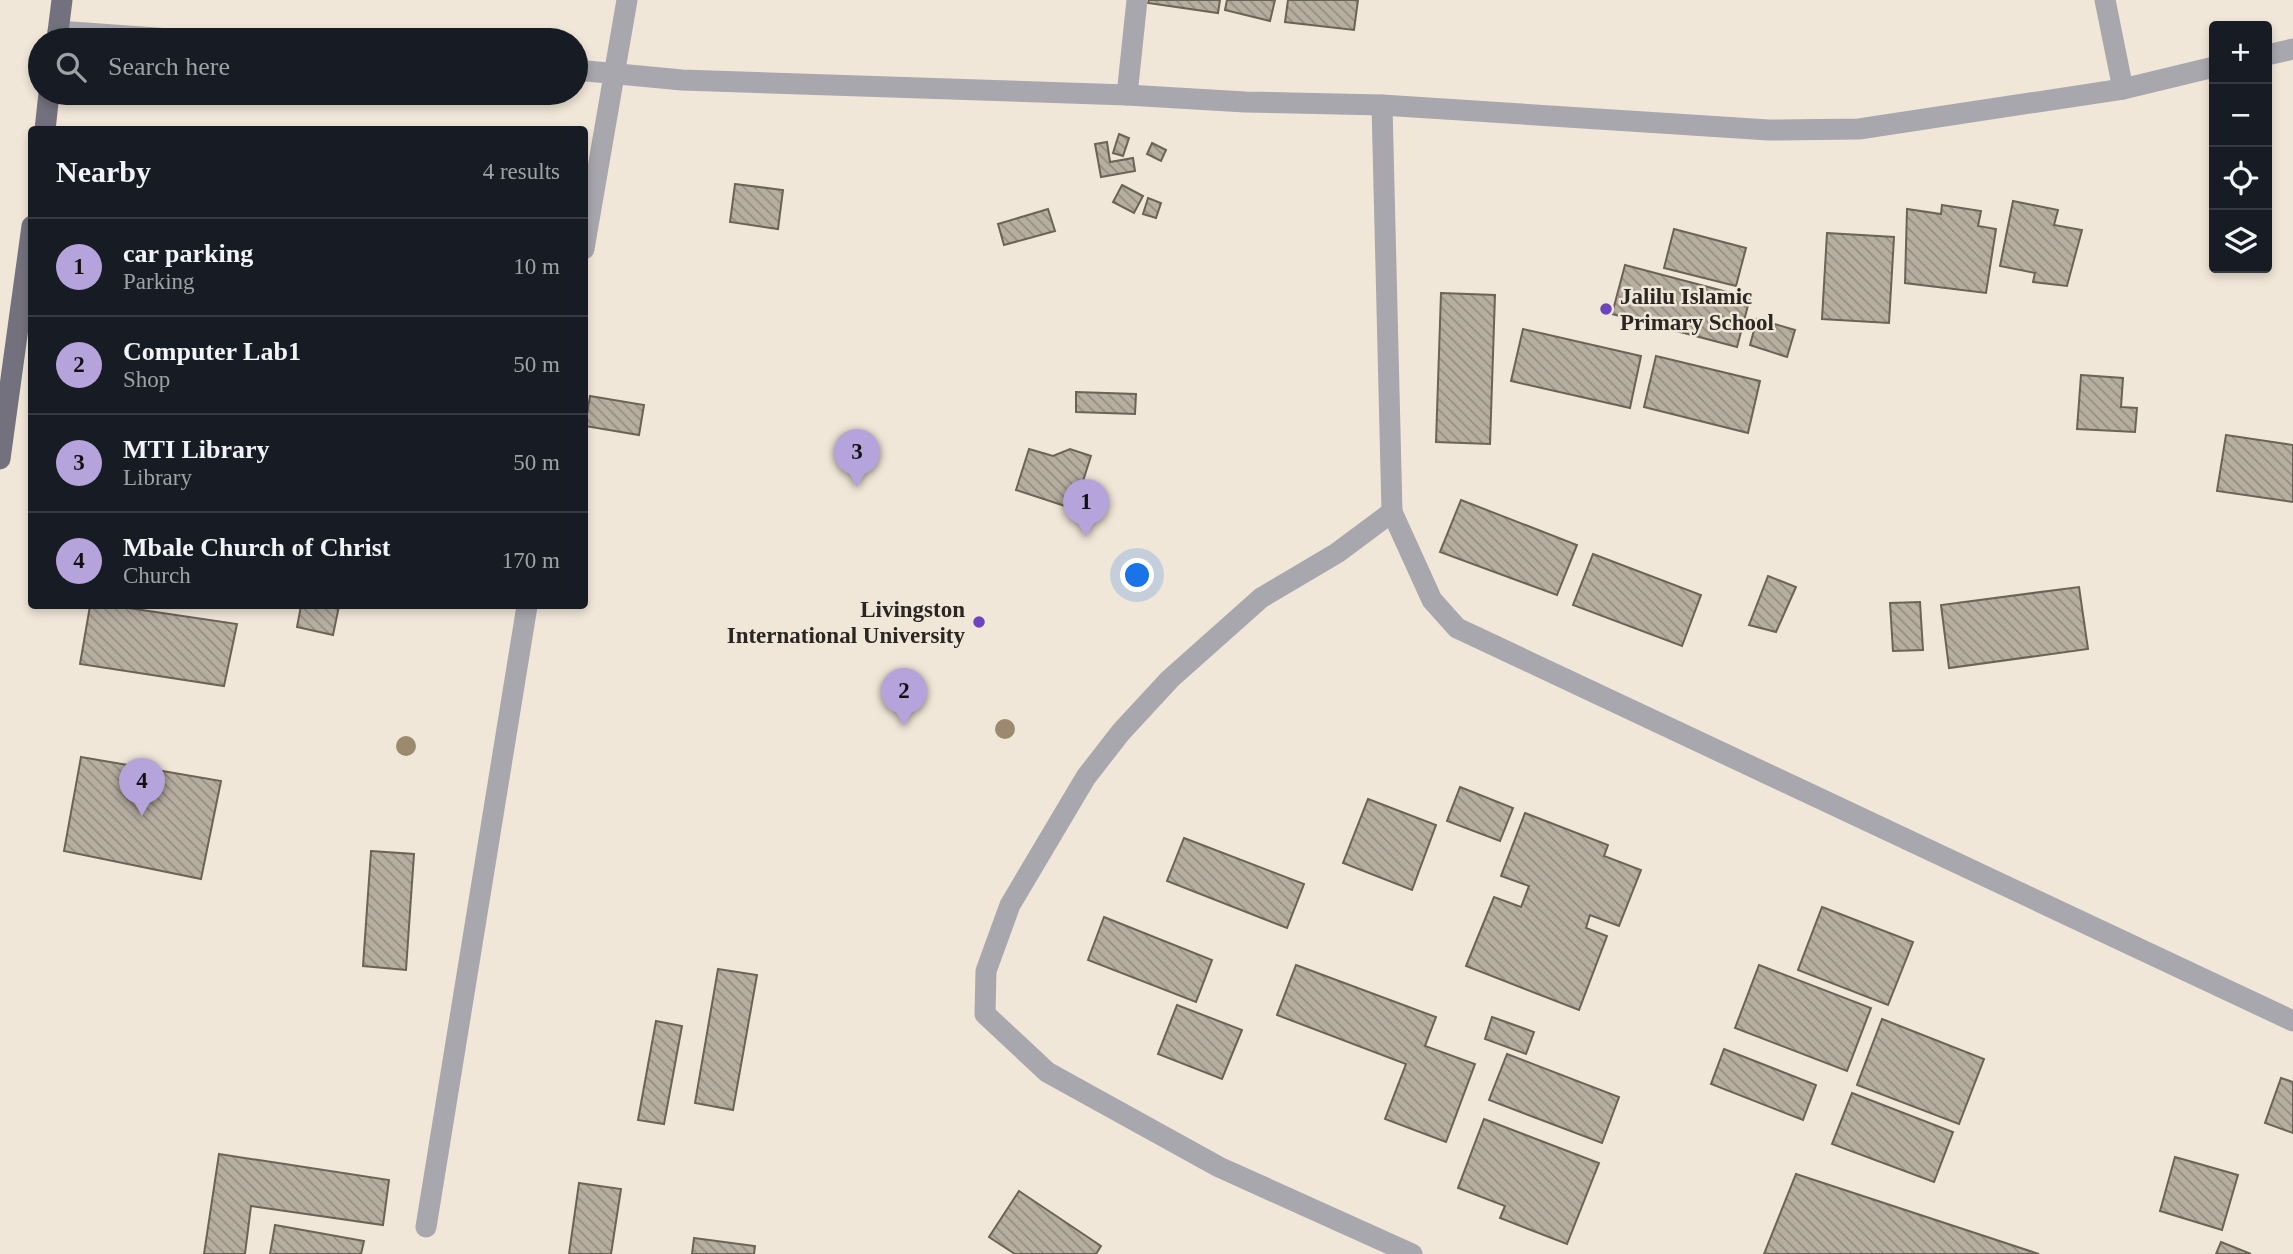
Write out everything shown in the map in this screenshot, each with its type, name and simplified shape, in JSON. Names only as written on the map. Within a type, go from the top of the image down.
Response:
[{"type":"main road","points":[[58,28],[62,0]]},
{"type":"main road","points":[[45,126],[48,105]]},
{"type":"main road","points":[[0,459],[28,255]]},
{"type":"street","points":[[588,225],[627,0]]},
{"type":"street","points":[[1128,94],[1137,0]]},
{"type":"street","points":[[2105,0],[2123,89]]},
{"type":"street","points":[[2272,54],[2293,49]]},
{"type":"street","points":[[588,71],[682,80],[1382,105],[1769,130],[1859,129],[2123,89],[2209,68]]},
{"type":"street","points":[[1382,105],[1392,512],[1432,600],[1457,628],[2293,1021]]},
{"type":"street","points":[[1392,512],[1337,553],[1261,598],[1170,679],[1121,732],[1086,778],[1010,905],[986,971],[985,1014],[1047,1072],[1219,1167],[1412,1254]]},
{"type":"street","points":[[426,1227],[527,609]]},
{"type":"building","points":[[1149,0],[1220,0],[1218,13],[1148,3]]},
{"type":"building","points":[[1227,0],[1275,0],[1270,21],[1225,10]]},
{"type":"building","points":[[1288,0],[1358,0],[1354,30],[1285,22]]},
{"type":"building","points":[[1119,134],[1129,138],[1123,156],[1113,153]]},
{"type":"building","points":[[1107,142],[1110,162],[1133,158],[1135,171],[1101,177],[1095,144]]},
{"type":"building","points":[[1152,143],[1166,150],[1161,161],[1147,154]]},
{"type":"building","points":[[735,184],[783,190],[778,229],[730,222]]},
{"type":"building","points":[[1122,185],[1143,196],[1134,213],[1113,202]]},
{"type":"building","points":[[1148,198],[1161,203],[1156,218],[1143,214]]},
{"type":"building","points":[[2013,201],[2058,210],[2054,225],[2082,230],[2067,286],[2033,282],[2035,273],[2000,266]]},
{"type":"building","points":[[1942,205],[1981,211],[1978,226],[1996,229],[1986,293],[1905,283],[1907,209],[1941,214]]},
{"type":"building","points":[[1048,209],[1055,231],[1004,245],[998,224]]},
{"type":"building","points":[[1674,229],[1746,248],[1736,286],[1664,268]]},
{"type":"building","points":[[1827,233],[1894,237],[1889,323],[1822,319]]},
{"type":"building","points":[[1625,265],[1750,298],[1737,347],[1612,314]]},
{"type":"building","points":[[1441,293],[1495,295],[1490,444],[1436,442]]},
{"type":"building","points":[[1757,319],[1795,330],[1787,357],[1750,345]]},
{"type":"building","points":[[1523,329],[1641,356],[1630,408],[1511,381]]},
{"type":"building","points":[[1656,356],[1760,381],[1748,433],[1644,407]]},
{"type":"building","points":[[2081,375],[2123,378],[2121,407],[2137,408],[2135,432],[2077,429]]},
{"type":"building","points":[[1076,392],[1136,394],[1135,414],[1076,412]]},
{"type":"building","points":[[590,396],[644,405],[639,435],[588,426]]},
{"type":"building","points":[[2226,435],[2293,445],[2293,502],[2217,491]]},
{"type":"building","points":[[1029,449],[1053,456],[1070,449],[1091,456],[1074,509],[1016,490]]},
{"type":"building","points":[[1461,500],[1577,545],[1557,595],[1440,552]]},
{"type":"building","points":[[1593,554],[1701,595],[1682,646],[1573,605]]},
{"type":"building","points":[[1768,576],[1796,587],[1776,632],[1749,625]]},
{"type":"building","points":[[2079,587],[2088,649],[1949,668],[1941,605]]},
{"type":"building","points":[[1920,602],[1923,650],[1893,651],[1890,603]]},
{"type":"building","points":[[89,609],[135,609],[237,624],[224,686],[80,664]]},
{"type":"building","points":[[300,609],[338,609],[333,635],[297,627]]},
{"type":"building","points":[[81,757],[221,781],[201,879],[64,851]]},
{"type":"building","points":[[1460,787],[1513,808],[1500,841],[1447,821]]},
{"type":"building","points":[[1368,799],[1436,825],[1412,890],[1343,863]]},
{"type":"building","points":[[1525,813],[1608,845],[1604,856],[1641,870],[1619,926],[1590,915],[1586,928],[1607,936],[1579,1010],[1466,966],[1494,897],[1521,907],[1529,886],[1501,876]]},
{"type":"building","points":[[1184,838],[1304,884],[1287,928],[1167,881]]},
{"type":"building","points":[[371,851],[414,854],[406,970],[363,966]]},
{"type":"building","points":[[1822,907],[1913,942],[1888,1005],[1798,970]]},
{"type":"building","points":[[1104,917],[1212,960],[1196,1002],[1088,960]]},
{"type":"building","points":[[1296,965],[1436,1017],[1425,1046],[1475,1064],[1446,1142],[1385,1119],[1406,1064],[1277,1015]]},
{"type":"building","points":[[1759,965],[1871,1008],[1847,1071],[1735,1028]]},
{"type":"building","points":[[718,969],[757,975],[733,1110],[695,1103]]},
{"type":"building","points":[[1177,1005],[1242,1030],[1222,1079],[1158,1054]]},
{"type":"building","points":[[1492,1017],[1534,1032],[1526,1054],[1485,1039]]},
{"type":"building","points":[[1882,1019],[1984,1059],[1959,1124],[1857,1085]]},
{"type":"building","points":[[656,1021],[682,1026],[664,1124],[638,1120]]},
{"type":"building","points":[[1724,1049],[1816,1085],[1803,1120],[1711,1084]]},
{"type":"building","points":[[1507,1054],[1619,1097],[1602,1143],[1489,1100]]},
{"type":"building","points":[[2281,1078],[2293,1082],[2293,1133],[2265,1123]]},
{"type":"building","points":[[1852,1093],[1953,1132],[1934,1182],[1832,1144]]},
{"type":"building","points":[[1484,1119],[1599,1163],[1567,1244],[1500,1218],[1505,1206],[1458,1188]]},
{"type":"building","points":[[219,1154],[389,1180],[383,1225],[251,1206],[245,1254],[204,1254]]},
{"type":"building","points":[[2175,1157],[2238,1175],[2222,1230],[2160,1211]]},
{"type":"building","points":[[1796,1174],[2039,1254],[1764,1254]]},
{"type":"building","points":[[579,1183],[621,1189],[611,1254],[569,1254]]},
{"type":"building","points":[[1019,1191],[1101,1246],[1096,1254],[1015,1254],[989,1237]]},
{"type":"building","points":[[275,1225],[364,1241],[361,1254],[270,1254]]},
{"type":"building","points":[[694,1238],[755,1246],[754,1254],[692,1254]]},
{"type":"building","points":[[2221,1242],[2251,1254],[2216,1254]]},
{"type":"place","name":"Jalilu Islamic Primary School","points":[[1606,309]]},
{"type":"place","name":"MTI Library","points":[[857,487]]},
{"type":"place","name":"car parking","points":[[1086,537]]},
{"type":"place","name":"Livingston International University","points":[[979,622]]},
{"type":"place","name":"Computer Lab1","points":[[904,726]]},
{"type":"place","name":"Mbale Church of Christ","points":[[142,816]]}]
